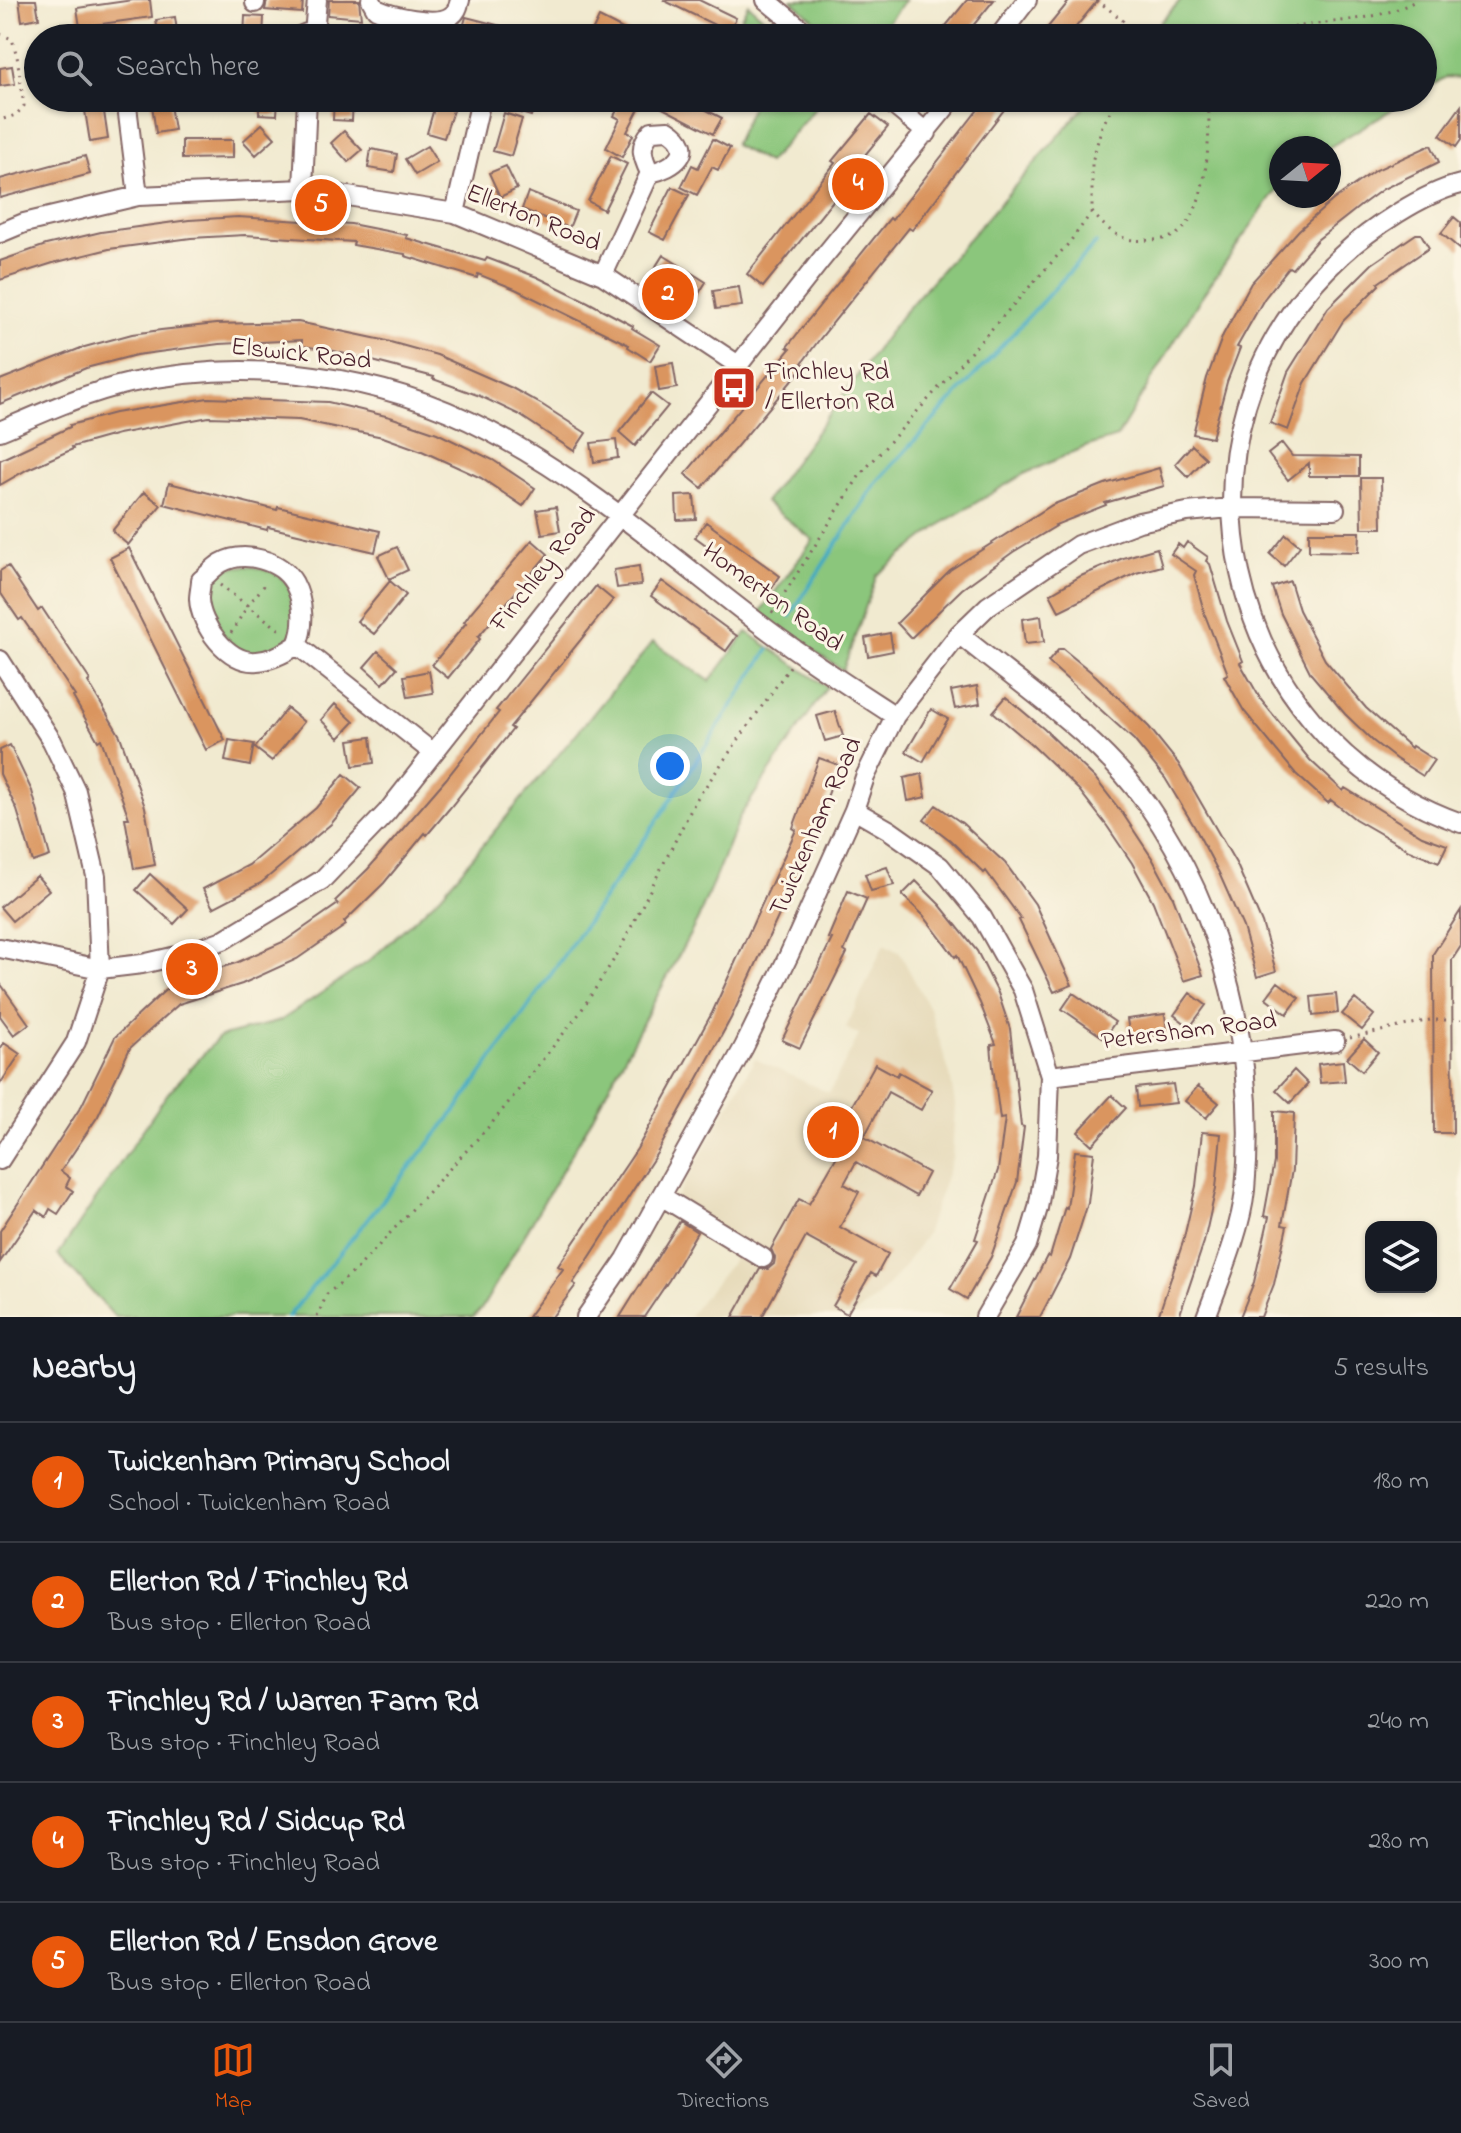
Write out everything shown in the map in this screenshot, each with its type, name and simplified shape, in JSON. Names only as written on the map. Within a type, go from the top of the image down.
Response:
[{"type":"street","points":[[317,0],[318,24]]},
{"type":"street","points":[[371,0],[376,9],[388,15],[431,21],[446,19],[454,14],[460,0]]},
{"type":"street","points":[[766,0],[795,24]]},
{"type":"street","points":[[1009,24],[1027,0]]},
{"type":"street","points":[[128,112],[138,196]]},
{"type":"street","points":[[303,189],[306,112]]},
{"type":"street","points":[[455,213],[481,112]]},
{"type":"street","points":[[902,112],[927,133]]},
{"type":"street","name":"Finchley Road","points":[[0,948],[100,969],[142,964],[181,955],[223,940],[322,880],[387,812],[821,260],[943,112]]},
{"type":"street","points":[[603,275],[650,173]]},
{"type":"street","points":[[1461,184],[1409,208],[1366,233],[1316,278],[1276,336],[1250,396],[1233,465],[1231,508],[1234,546],[1252,619],[1284,685],[1325,737],[1377,782],[1434,813],[1461,823]]},
{"type":"street","name":"Ellerton Road","points":[[0,233],[24,223],[138,196],[303,189],[455,213],[603,275],[738,365]]},
{"type":"street","name":"Elswick Road","points":[[0,431],[66,403],[129,383],[201,372],[251,371],[339,379],[389,391],[453,413],[491,431],[621,517]]},
{"type":"street","name":"Twickenham Road","points":[[586,1317],[626,1259],[744,1047],[895,716],[959,634],[999,598],[1078,545],[1139,522],[1187,512],[1231,508],[1335,509]]},
{"type":"street","name":"Homerton Road","points":[[621,517],[799,653],[895,716]]},
{"type":"street","points":[[247,556],[261,558],[277,567],[293,581],[298,595],[304,629],[294,642],[279,656],[255,662],[234,657],[221,647],[212,633],[199,602],[201,580],[222,562],[247,556]]},
{"type":"street","points":[[959,634],[1071,723],[1146,803],[1183,865],[1211,927],[1232,995],[1242,1050],[1248,1118],[1244,1193],[1226,1261],[1206,1317]]},
{"type":"street","points":[[294,642],[432,752]]},
{"type":"street","points":[[0,660],[52,741],[76,791],[96,876],[100,969],[76,1042],[7,1135],[0,1160]]},
{"type":"street","points":[[854,810],[940,866],[982,917],[1023,990],[1050,1076],[1047,1156],[1038,1208],[1027,1245],[985,1317]]},
{"type":"street","name":"Petersham Road","points":[[1050,1076],[1242,1050],[1335,1041]]},
{"type":"street","points":[[661,1196],[763,1258]]},
{"type":"path","points":[[1097,0],[1127,24]]},
{"type":"path","points":[[1318,24],[1371,17],[1417,0]]},
{"type":"path","points":[[0,34],[12,39],[24,106],[16,115],[0,120]]},
{"type":"path","points":[[763,626],[860,475],[1069,243],[1092,212],[1092,162],[1102,126],[1110,112]]},
{"type":"path","points":[[1092,212],[1108,231],[1135,242],[1174,235],[1190,221],[1207,163],[1209,112]]},
{"type":"path","points":[[225,644],[248,605],[274,573]]},
{"type":"path","points":[[212,579],[294,642]]},
{"type":"path","points":[[317,1317],[327,1294],[355,1271],[492,1123],[579,1014],[625,941],[696,800],[799,653]]},
{"type":"path","points":[[1335,1041],[1430,1020],[1461,1020]]},
{"type":"shaded area","points":[[884,944],[900,953],[930,1010],[950,1075],[955,1104],[952,1159],[926,1234],[879,1296],[851,1317],[688,1317],[740,1252],[670,1209],[755,1059],[829,1093],[859,1035],[846,1028]]},
{"type":"green space","points":[[791,0],[905,0],[886,24],[819,24]]},
{"type":"green space","points":[[1181,0],[1461,0],[1461,78],[1446,77],[1437,82],[1437,24],[1158,24]]},
{"type":"green space","points":[[748,4],[770,24],[738,24]]},
{"type":"green space","points":[[749,112],[812,112],[768,163],[734,145]]},
{"type":"green space","points":[[1080,112],[1388,112],[1341,140],[1341,136],[1269,136],[1269,200],[1200,299],[1117,437],[1085,447],[1024,474],[944,522],[877,575],[843,670],[758,615],[813,540],[765,502],[901,316]]},
{"type":"green space","points":[[247,566],[279,576],[287,584],[294,600],[296,618],[292,635],[287,642],[271,651],[242,653],[216,630],[205,595],[212,579],[230,567]]},
{"type":"green space","points":[[747,632],[827,687],[740,816],[698,919],[590,1122],[482,1308],[473,1317],[115,1317],[58,1255],[168,1093],[219,1037],[280,1021],[369,961],[441,895],[653,642],[710,681]]},
{"type":"building","points":[[19,0],[36,0],[39,18],[22,21]]},
{"type":"building","points":[[150,0],[152,17],[80,24],[77,8]]},
{"type":"building","points":[[267,0],[303,0],[302,13],[265,10]]},
{"type":"building","points":[[329,0],[359,0],[361,18],[328,15]]},
{"type":"building","points":[[663,0],[699,0],[736,18],[733,24],[712,24]]},
{"type":"building","points":[[967,0],[994,0],[974,24],[947,24]]},
{"type":"building","points":[[1070,0],[1098,0],[1078,24],[1050,24]]},
{"type":"building","points":[[245,16],[264,17],[264,24],[245,24]]},
{"type":"building","points":[[175,17],[176,24],[157,24],[156,20]]},
{"type":"building","points":[[466,17],[493,24],[464,24]]},
{"type":"building","points":[[599,17],[613,24],[596,24]]},
{"type":"building","points":[[12,66],[15,84],[0,86],[0,68]]},
{"type":"building","points":[[1461,106],[1461,140],[1456,147],[1440,135]]},
{"type":"building","points":[[85,112],[104,112],[108,139],[90,142]]},
{"type":"building","points":[[153,112],[171,112],[174,130],[156,133]]},
{"type":"building","points":[[259,112],[277,112],[277,115]]},
{"type":"building","points":[[333,112],[352,112],[352,121],[333,120]]},
{"type":"building","points":[[433,112],[452,112],[444,138],[427,133]]},
{"type":"building","points":[[616,112],[637,112],[627,132],[633,135],[622,157],[606,148],[620,119],[614,116]]},
{"type":"building","points":[[670,112],[710,112],[722,118],[713,134]]},
{"type":"building","points":[[976,112],[1002,112],[912,230],[909,228],[819,340],[802,363],[805,365],[702,488],[685,474],[790,349],[787,347],[890,218],[892,220]]},
{"type":"building","points":[[504,113],[522,119],[511,156],[493,151]]},
{"type":"building","points":[[871,114],[888,127],[846,178],[849,181],[763,287],[747,274]]},
{"type":"building","points":[[262,124],[275,138],[256,155],[243,141]]},
{"type":"building","points":[[344,131],[362,150],[348,162],[331,143]]},
{"type":"building","points":[[713,139],[730,148],[718,170],[712,167],[697,195],[681,187],[692,165],[698,168]]},
{"type":"building","points":[[182,140],[233,140],[233,158],[182,159]]},
{"type":"building","points":[[1431,145],[1439,162],[1383,189],[1317,240],[1292,269],[1289,267],[1264,299],[1237,347],[1240,348],[1212,438],[1193,434],[1207,378],[1223,335],[1251,283],[1299,230],[1324,208],[1341,208],[1341,194],[1374,171]]},
{"type":"building","points":[[427,146],[437,162],[415,175],[405,159]]},
{"type":"building","points":[[371,149],[397,154],[394,172],[368,168]]},
{"type":"building","points":[[85,156],[90,174],[0,198],[0,179]]},
{"type":"building","points":[[611,156],[627,164],[604,210],[588,201]]},
{"type":"building","points":[[506,166],[517,189],[500,197],[489,173]]},
{"type":"building","points":[[672,187],[689,195],[665,240],[649,232]]},
{"type":"building","points":[[528,192],[576,211],[569,228],[522,209]]},
{"type":"building","points":[[238,217],[351,224],[407,235],[406,238],[485,261],[487,258],[537,277],[588,302],[633,326],[660,345],[650,361],[629,345],[478,274],[477,278],[405,254],[353,245],[354,242],[245,235],[191,238],[109,249],[0,280],[0,261],[46,245],[101,232]]},
{"type":"building","points":[[1454,217],[1461,223],[1461,250],[1441,233]]},
{"type":"building","points":[[1416,234],[1421,234],[1429,248],[1378,283],[1343,321],[1305,383],[1288,430],[1270,423],[1288,372],[1328,308],[1372,264]]},
{"type":"building","points":[[663,255],[706,282],[696,298],[653,271]]},
{"type":"building","points":[[739,287],[742,306],[716,309],[713,291]]},
{"type":"building","points":[[298,322],[437,355],[512,388],[586,433],[574,451],[518,414],[434,377],[330,350],[302,346],[302,340],[219,344],[136,355],[86,368],[0,404],[0,380],[81,348],[132,334],[161,330],[216,324]]},
{"type":"building","points":[[673,363],[677,388],[659,391],[655,366]]},
{"type":"building","points":[[651,393],[668,406],[635,446],[619,432]]},
{"type":"building","points":[[208,398],[328,402],[390,417],[437,433],[493,460],[535,488],[523,506],[481,478],[383,437],[299,420],[209,417],[118,434],[72,447],[0,485],[0,460],[70,425],[115,413]]},
{"type":"building","points":[[616,440],[618,458],[594,462],[591,443]]},
{"type":"building","points":[[1282,443],[1292,456],[1359,457],[1359,476],[1309,476],[1309,463],[1288,480],[1268,454]]},
{"type":"building","points":[[1192,445],[1206,458],[1188,477],[1175,464]]},
{"type":"building","points":[[1159,468],[1164,486],[1105,503],[1055,525],[962,589],[911,638],[897,623],[950,570],[1052,505],[1105,484]]},
{"type":"building","points":[[1361,478],[1381,478],[1382,528],[1362,528]]},
{"type":"building","points":[[169,483],[380,531],[375,552],[268,527],[267,530],[164,504]]},
{"type":"building","points":[[144,492],[161,505],[128,545],[112,531]]},
{"type":"building","points":[[694,495],[696,519],[677,520],[676,496]]},
{"type":"building","points":[[556,507],[560,531],[542,534],[537,510]]},
{"type":"building","points":[[706,522],[780,576],[770,591],[695,537]]},
{"type":"building","points":[[1309,532],[1360,532],[1359,552],[1309,551]]},
{"type":"building","points":[[1286,534],[1300,546],[1284,566],[1270,554]]},
{"type":"building","points":[[532,540],[548,554],[448,678],[432,665],[466,623],[471,612]]},
{"type":"building","points":[[1187,542],[1208,557],[1206,561],[1210,564],[1243,661],[1240,663],[1261,700],[1310,760],[1343,791],[1345,788],[1422,836],[1447,845],[1439,862],[1409,850],[1355,819],[1331,800],[1328,803],[1296,774],[1244,711],[1224,676],[1228,674],[1205,615],[1194,575],[1196,571],[1171,554],[1178,544],[1183,548]]},
{"type":"building","points":[[397,547],[408,570],[389,579],[378,556]]},
{"type":"building","points":[[129,548],[225,740],[206,750],[110,558]]},
{"type":"building","points":[[1157,548],[1162,566],[1136,573],[1059,611],[1050,594],[1081,576]]},
{"type":"building","points":[[8,566],[38,611],[42,608],[90,680],[88,682],[120,736],[145,807],[155,865],[134,869],[125,818],[129,818],[101,739],[98,741],[75,696],[22,618],[19,620],[0,592],[0,571]]},
{"type":"building","points":[[639,566],[641,585],[617,588],[614,570]]},
{"type":"building","points":[[390,581],[406,595],[374,634],[357,621]]},
{"type":"building","points":[[662,581],[737,636],[726,651],[651,596]]},
{"type":"building","points":[[1290,581],[1299,610],[1325,660],[1366,708],[1411,748],[1434,760],[1423,776],[1373,741],[1311,674],[1281,614],[1272,587]]},
{"type":"building","points":[[596,586],[613,600],[510,727],[513,729],[449,809],[384,883],[344,922],[346,925],[297,959],[242,984],[179,1004],[130,1048],[98,1116],[61,1171],[70,1178],[66,1186],[73,1191],[58,1214],[50,1209],[46,1217],[36,1210],[0,1262],[0,1231],[82,1105],[115,1037],[174,982],[236,963],[285,941],[338,904],[335,901],[368,869],[446,779],[499,712],[496,710]]},
{"type":"building","points":[[1041,616],[1044,642],[1025,644],[1022,619]]},
{"type":"building","points":[[890,633],[893,651],[868,656],[865,638]]},
{"type":"building","points":[[1059,649],[1096,676],[1149,727],[1178,763],[1237,865],[1262,923],[1276,971],[1257,977],[1243,927],[1194,826],[1165,778],[1134,740],[1048,662]]},
{"type":"building","points":[[378,651],[397,668],[383,684],[364,667]]},
{"type":"building","points":[[429,671],[433,693],[408,697],[404,676]]},
{"type":"building","points":[[977,686],[980,704],[955,709],[951,691]]},
{"type":"building","points":[[1006,697],[1095,778],[1123,814],[1173,897],[1203,975],[1184,981],[1153,902],[1107,826],[1079,790],[993,712]]},
{"type":"building","points":[[335,704],[354,722],[339,738],[321,720]]},
{"type":"building","points":[[287,708],[304,722],[272,761],[255,748]]},
{"type":"building","points":[[931,709],[948,719],[923,762],[906,752]]},
{"type":"building","points":[[835,711],[843,736],[825,741],[817,716]]},
{"type":"building","points":[[371,737],[374,763],[353,766],[349,740]]},
{"type":"building","points":[[229,740],[254,744],[250,766],[225,761]]},
{"type":"building","points":[[10,745],[32,791],[50,856],[33,862],[17,810],[0,774],[0,750]]},
{"type":"building","points":[[819,758],[839,765],[799,872],[731,1018],[657,1153],[573,1283],[576,1285],[552,1317],[528,1317],[563,1269],[558,1266],[637,1149],[712,1013],[796,830],[793,828]]},
{"type":"building","points":[[344,774],[361,788],[331,824],[261,883],[213,908],[203,889],[249,865],[316,808]]},
{"type":"building","points":[[922,774],[926,797],[908,801],[904,778]]},
{"type":"building","points":[[936,805],[962,823],[1005,863],[1035,904],[1072,985],[1054,992],[1021,919],[986,871],[984,873],[924,820]]},
{"type":"building","points":[[887,867],[894,885],[871,891],[865,874]]},
{"type":"building","points":[[150,874],[188,909],[174,924],[136,890]]},
{"type":"building","points":[[37,876],[49,890],[12,921],[0,907]]},
{"type":"building","points":[[916,881],[977,951],[998,993],[1010,1029],[1021,1126],[1024,1127],[1017,1182],[991,1257],[967,1299],[950,1289],[978,1240],[975,1239],[998,1170],[1005,1118],[1000,1119],[993,1067],[991,1045],[996,1044],[957,955],[955,957],[923,915],[902,895]]},
{"type":"building","points":[[848,891],[867,899],[844,951],[847,953],[800,1048],[782,1040],[832,939],[828,938]]},
{"type":"building","points":[[1461,910],[1461,946],[1452,960],[1453,1133],[1434,1133],[1433,954]]},
{"type":"building","points":[[1278,982],[1299,998],[1287,1014],[1266,998]]},
{"type":"building","points":[[0,983],[29,1024],[14,1035],[0,1016]]},
{"type":"building","points":[[1073,993],[1115,1022],[1104,1038],[1062,1009]]},
{"type":"building","points":[[1190,993],[1206,1005],[1190,1027],[1174,1015]]},
{"type":"building","points":[[1336,994],[1338,1013],[1313,1016],[1311,997]]},
{"type":"building","points":[[1355,999],[1374,1015],[1362,1030],[1342,1014]]},
{"type":"building","points":[[1165,1014],[1167,1034],[1130,1038],[1127,1019]]},
{"type":"building","points":[[1364,1039],[1378,1052],[1362,1071],[1347,1058]]},
{"type":"building","points":[[4,1043],[20,1054],[0,1084],[0,1049]]},
{"type":"building","points":[[1343,1061],[1345,1081],[1320,1083],[1318,1064]]},
{"type":"building","points":[[875,1064],[897,1076],[899,1072],[932,1090],[921,1110],[888,1092],[864,1137],[928,1173],[916,1196],[856,1162],[844,1184],[859,1192],[840,1227],[888,1254],[876,1276],[871,1273],[847,1314],[833,1306],[857,1265],[806,1237],[762,1317],[733,1317],[760,1269],[768,1269],[774,1264],[771,1249],[799,1199],[809,1204],[837,1156],[827,1151]]},
{"type":"building","points":[[1294,1070],[1308,1084],[1290,1103],[1276,1090]]},
{"type":"building","points":[[1173,1084],[1176,1103],[1138,1107],[1136,1088]]},
{"type":"building","points":[[1198,1086],[1219,1103],[1206,1118],[1185,1101]]},
{"type":"building","points":[[1112,1095],[1126,1108],[1092,1145],[1078,1132]]},
{"type":"building","points":[[1274,1111],[1294,1113],[1292,1170],[1282,1225],[1287,1226],[1274,1284],[1261,1317],[1240,1317],[1254,1282],[1269,1217],[1264,1216],[1274,1162]]},
{"type":"building","points":[[1202,1132],[1221,1134],[1216,1188],[1204,1242],[1179,1317],[1158,1317],[1183,1242],[1196,1186]]},
{"type":"building","points":[[1075,1151],[1094,1153],[1088,1203],[1070,1259],[1040,1317],[1016,1317],[1047,1256],[1050,1257],[1067,1208]]},
{"type":"building","points":[[680,1221],[697,1232],[669,1280],[644,1317],[620,1317]]},
{"type":"waterway","points":[[790,616],[876,483],[1096,243]]},
{"type":"waterway","points":[[288,1317],[458,1108],[655,824],[769,649]]},
{"type":"place","name":"Finchley Rd / Sidcup Rd","points":[[858,184]]},
{"type":"place","name":"Ellerton Rd / Ensdon Grove","points":[[321,205]]},
{"type":"place","name":"Ellerton Rd / Finchley Rd","points":[[668,294]]},
{"type":"place","name":"Finchley Rd / Ellerton Rd","points":[[734,388]]},
{"type":"place","name":"Finchley Rd / Warren Farm Rd","points":[[192,969]]},
{"type":"place","name":"Twickenham Primary School","points":[[833,1132]]}]
